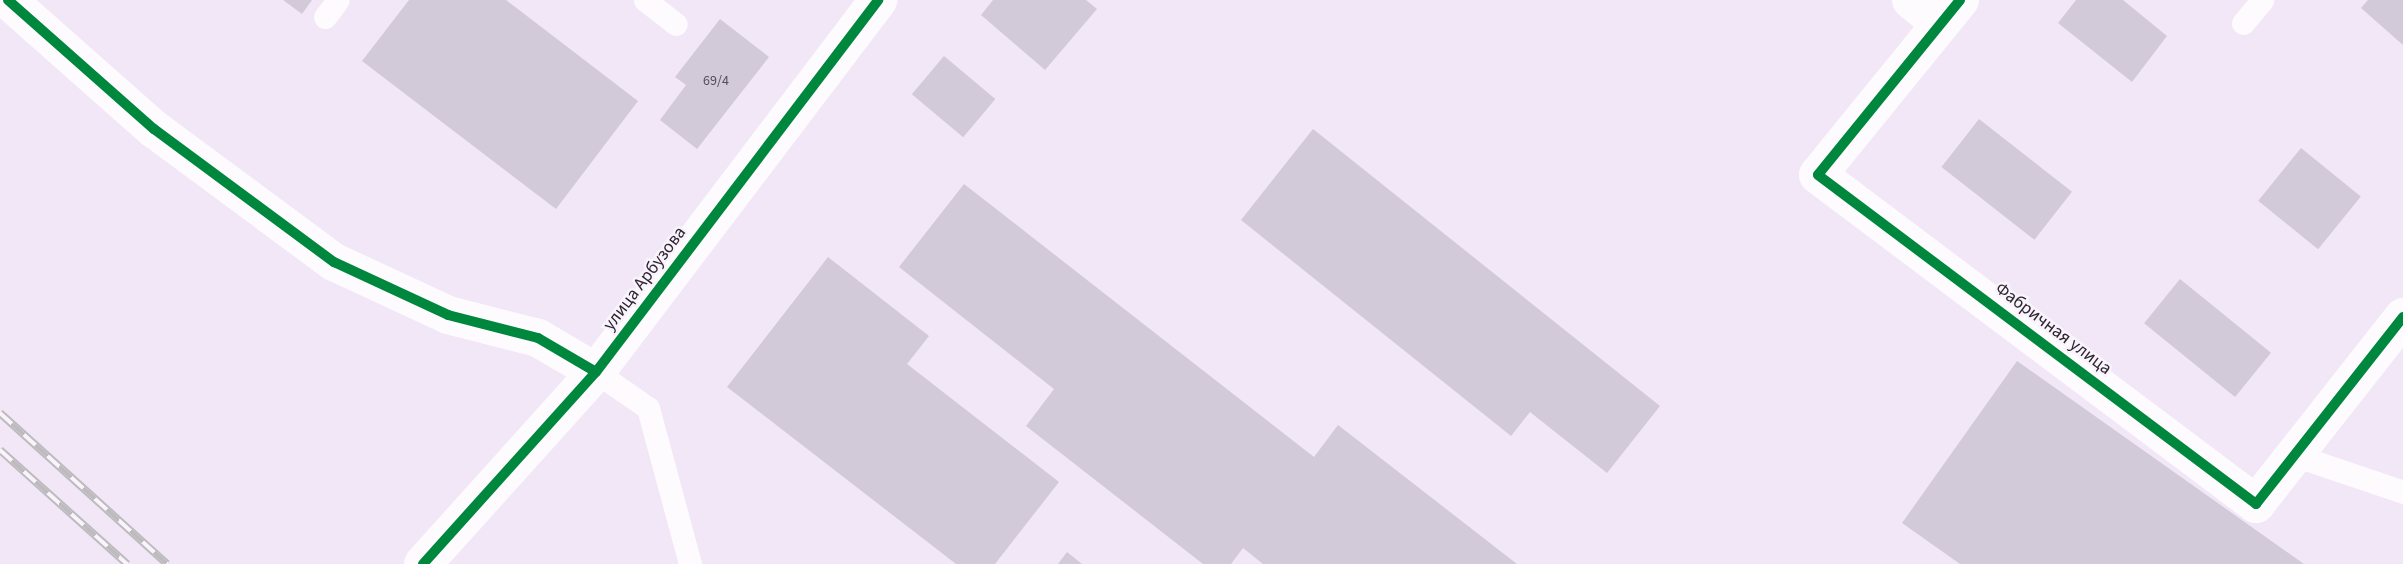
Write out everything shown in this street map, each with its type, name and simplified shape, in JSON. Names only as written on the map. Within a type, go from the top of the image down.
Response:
[{"type":"street","name":"улица Арбузова","points":[[423,564],[596,372],[878,0]]},
{"type":"street","name":"Фабричная улица","points":[[1911,0],[1951,12],[1818,175],[2256,504],[2403,317]]},
{"type":"street","points":[[31,8],[154,129],[334,262],[448,315],[538,338],[596,372]]},
{"type":"lane","points":[[645,0],[676,24]]},
{"type":"lane","points":[[2243,23],[2262,0]]},
{"type":"lane","points":[[596,372],[649,408],[690,564]]},
{"type":"lane","points":[[2294,455],[2403,492]]},
{"type":"building","points":[[283,0],[312,0],[302,14]]},
{"type":"building","points":[[409,0],[506,0],[638,101],[556,209],[362,61]]},
{"type":"building","points":[[993,0],[1086,0],[1097,9],[1045,70],[981,15]]},
{"type":"building","points":[[2076,0],[2123,0],[2167,36],[2132,82],[2058,23]]},
{"type":"building","points":[[2368,0],[2403,0],[2403,45],[2361,8]]},
{"type":"building","points":[[720,19],[769,57],[697,149],[660,120],[686,85],[675,77]]},
{"type":"building","points":[[944,56],[995,99],[963,137],[912,94]]},
{"type":"building","points":[[1979,119],[2072,192],[2034,240],[1941,167]]},
{"type":"building","points":[[1313,129],[1660,406],[1607,473],[1530,412],[1511,436],[1241,220]]},
{"type":"building","points":[[2301,148],[2361,196],[2318,249],[2258,201]]},
{"type":"building","points":[[964,184],[1314,457],[1338,425],[1517,564],[1263,564],[1243,548],[1231,564],[1203,564],[1026,426],[1054,389],[899,267]]},
{"type":"building","points":[[828,257],[929,336],[907,364],[1059,482],[995,564],[956,564],[727,387]]},
{"type":"building","points":[[2180,279],[2271,353],[2235,397],[2144,323]]},
{"type":"building","points":[[2017,361],[2304,564],[1960,564],[1902,523]]},
{"type":"building","points":[[1067,552],[1082,564],[1058,564]]},
{"type":"railway","points":[[0,413],[167,564]]},
{"type":"railway","points":[[0,450],[127,564]]},
{"type":"cycle path","points":[[8,0],[154,129],[334,262],[448,315],[538,338],[596,372]]},
{"type":"cycle path","points":[[423,564],[596,372],[878,0]]},
{"type":"cycle path","points":[[1960,0],[1818,175],[2256,504],[2403,317]]}]
